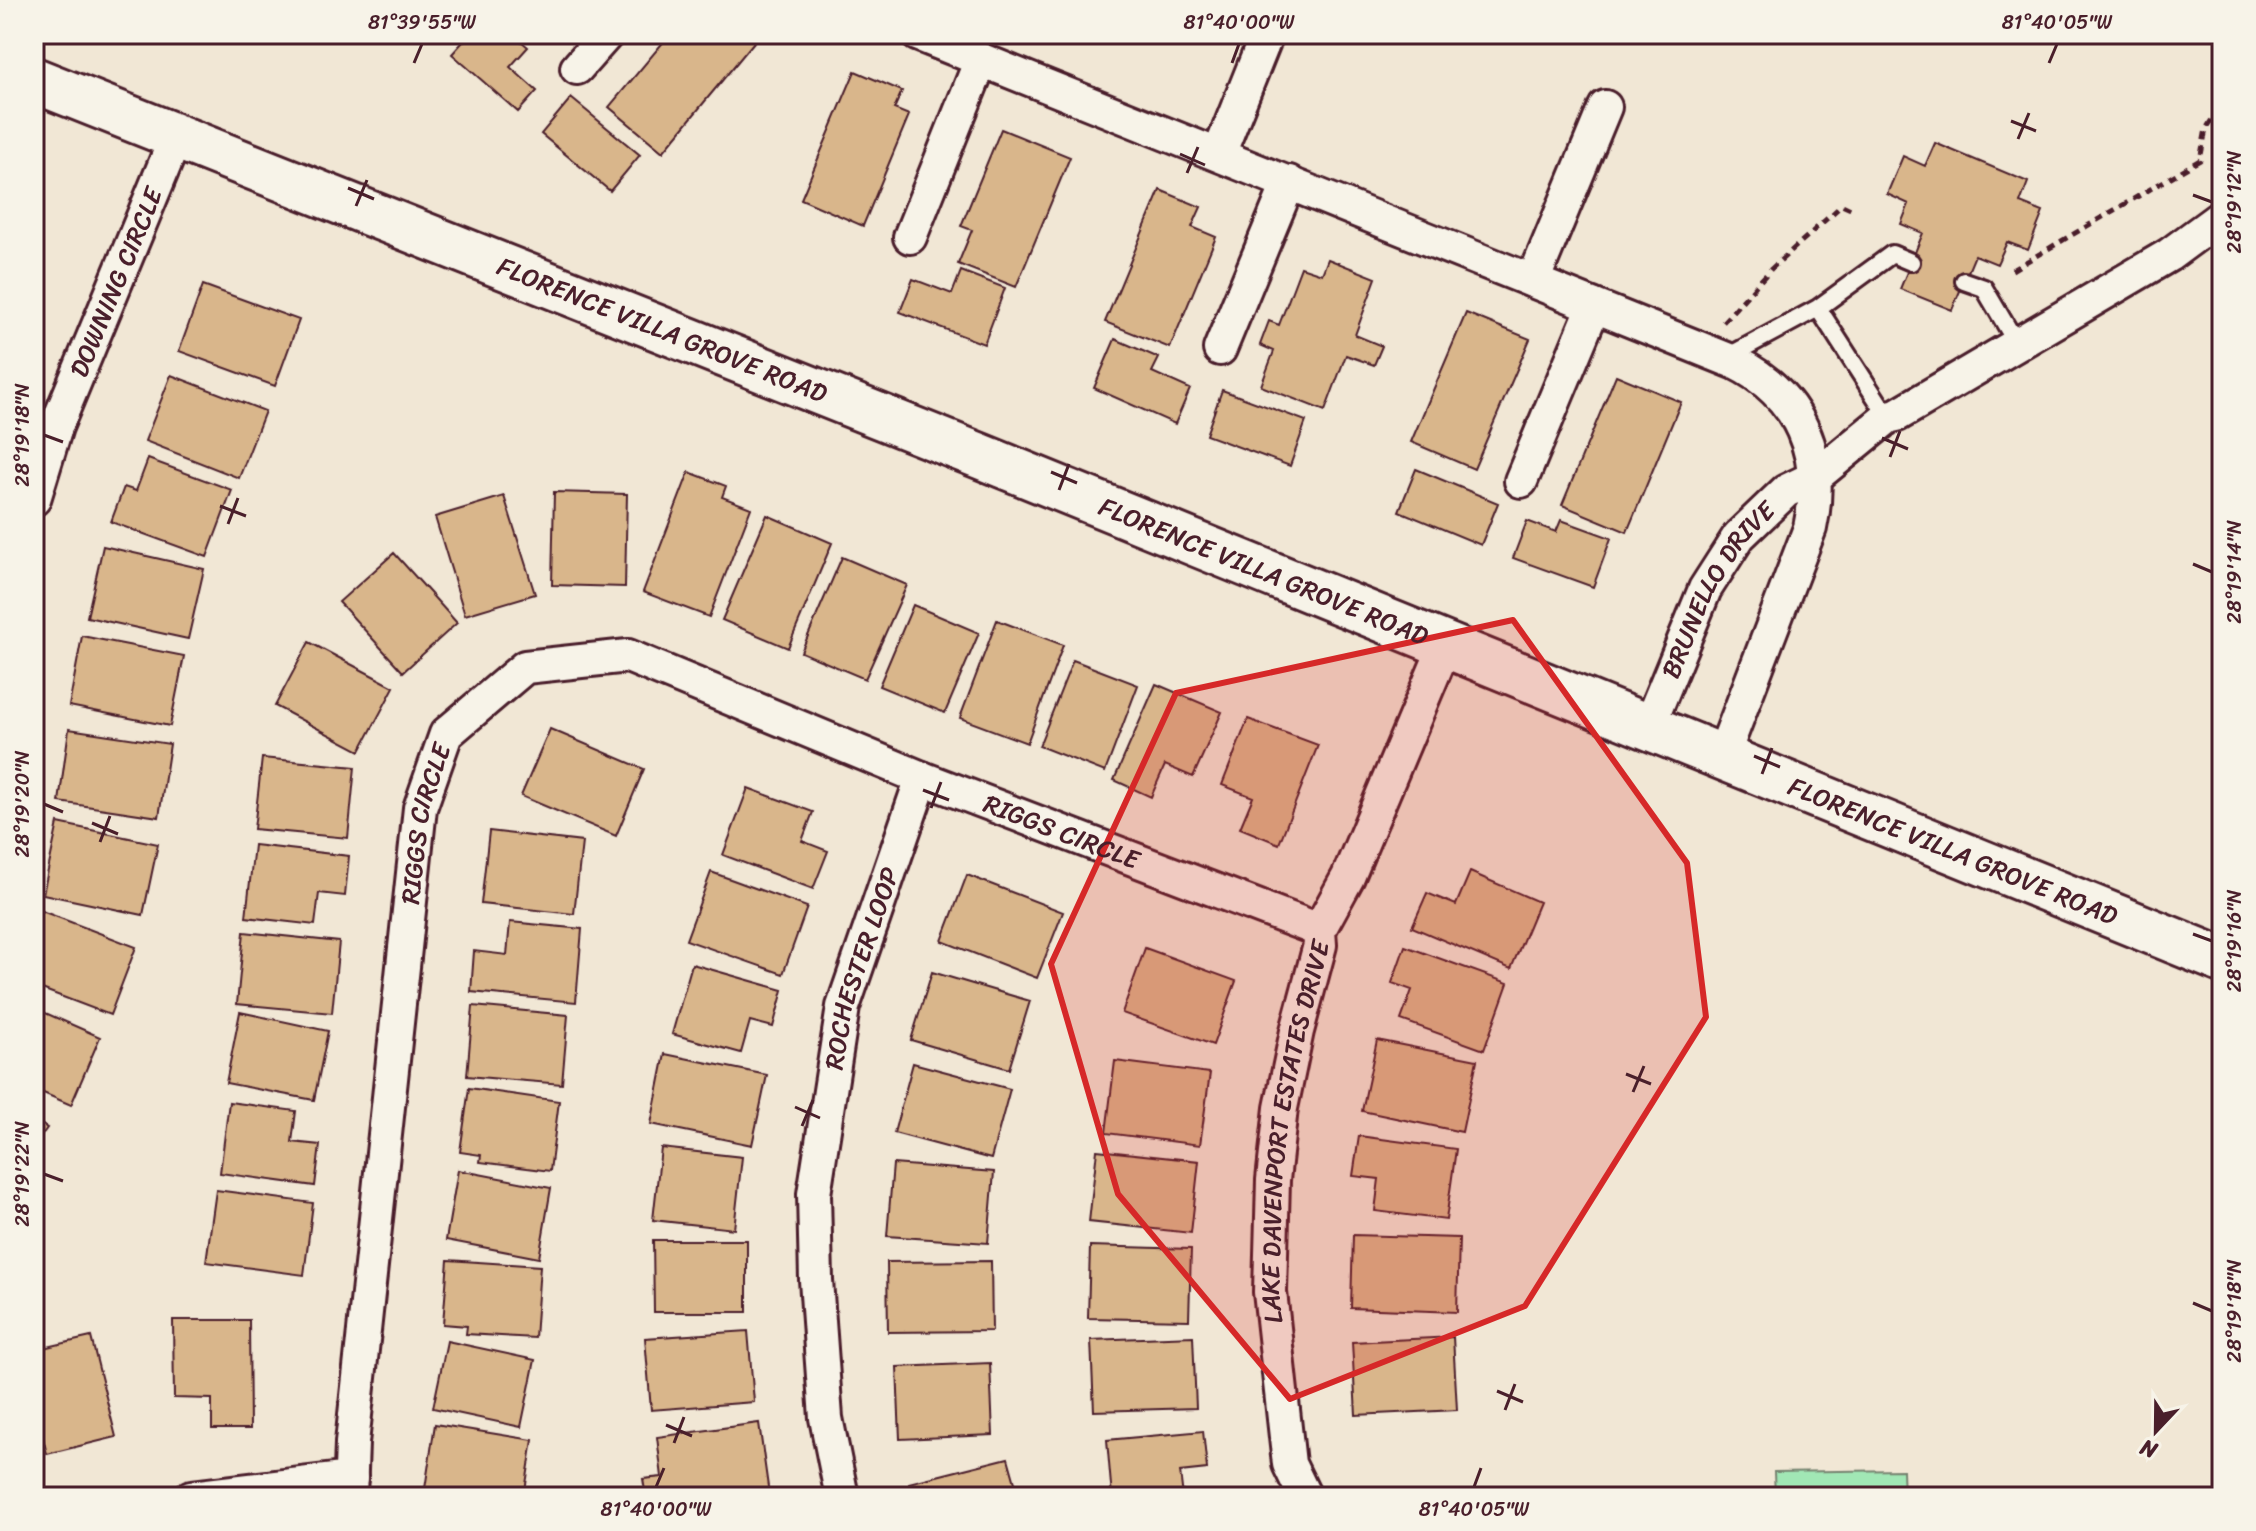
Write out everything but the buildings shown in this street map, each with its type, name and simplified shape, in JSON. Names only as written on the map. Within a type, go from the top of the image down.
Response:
[{"type":"street","points":[[577,68],[607,34]]},
{"type":"street","name":"BRUNELLO DRIVE","points":[[917,34],[1725,359],[1758,374],[1779,392],[1795,414],[1806,441],[1815,477],[1815,504],[1810,528],[1722,758]]},
{"type":"street","points":[[1219,154],[1267,34]]},
{"type":"street","points":[[910,237],[981,60]]},
{"type":"street","name":"FLORENCE VILLA GROVE ROAD","points":[[34,80],[980,456],[2222,960]]},
{"type":"street","points":[[1533,281],[1605,107]]},
{"type":"street","name":"DOWNING CIRCLE","points":[[34,499],[45,423],[176,137]]},
{"type":"street","points":[[1220,349],[1289,182]]},
{"type":"street","points":[[1815,477],[1888,417],[1897,415],[2169,255],[2222,216]]},
{"type":"street","points":[[1521,481],[1594,306]]},
{"type":"street","name":"BRUNELLO DRIVE","points":[[1648,728],[1692,618],[1721,562],[1761,512],[1786,491],[1815,477]]},
{"type":"street","name":"LAKE DAVENPORT ESTATES DRIVE","points":[[1305,1497],[1289,1464],[1270,1292],[1273,1180],[1281,1108],[1320,945],[1319,930],[1348,877],[1445,646]]},
{"type":"street","name":"RIGGS CIRCLE","points":[[191,1497],[350,1487],[420,808],[446,734],[525,667],[628,656],[922,778],[1319,930]]},
{"type":"street","name":"ROCHESTER LOOP","points":[[842,1497],[826,1418],[816,1280],[814,1194],[843,1007],[922,778]]},
{"type":"lane","points":[[1725,359],[1818,308],[1892,254],[1911,262]]},
{"type":"lane","points":[[1964,281],[1984,288],[2017,344]]},
{"type":"lane","points":[[1818,308],[1888,417]]},
{"type":"path","points":[[2012,270],[2200,160],[2206,129],[2222,103]]},
{"type":"path","points":[[1719,327],[1771,269],[1842,205],[1853,210]]},
{"type":"highlighted area","points":[[1513,620],[1687,863],[1706,1017],[1525,1306],[1290,1399],[1118,1194],[1051,964],[1176,693]]},
{"type":"green space","points":[[1903,1470],[1904,1497],[1775,1497],[1774,1472]]}]
